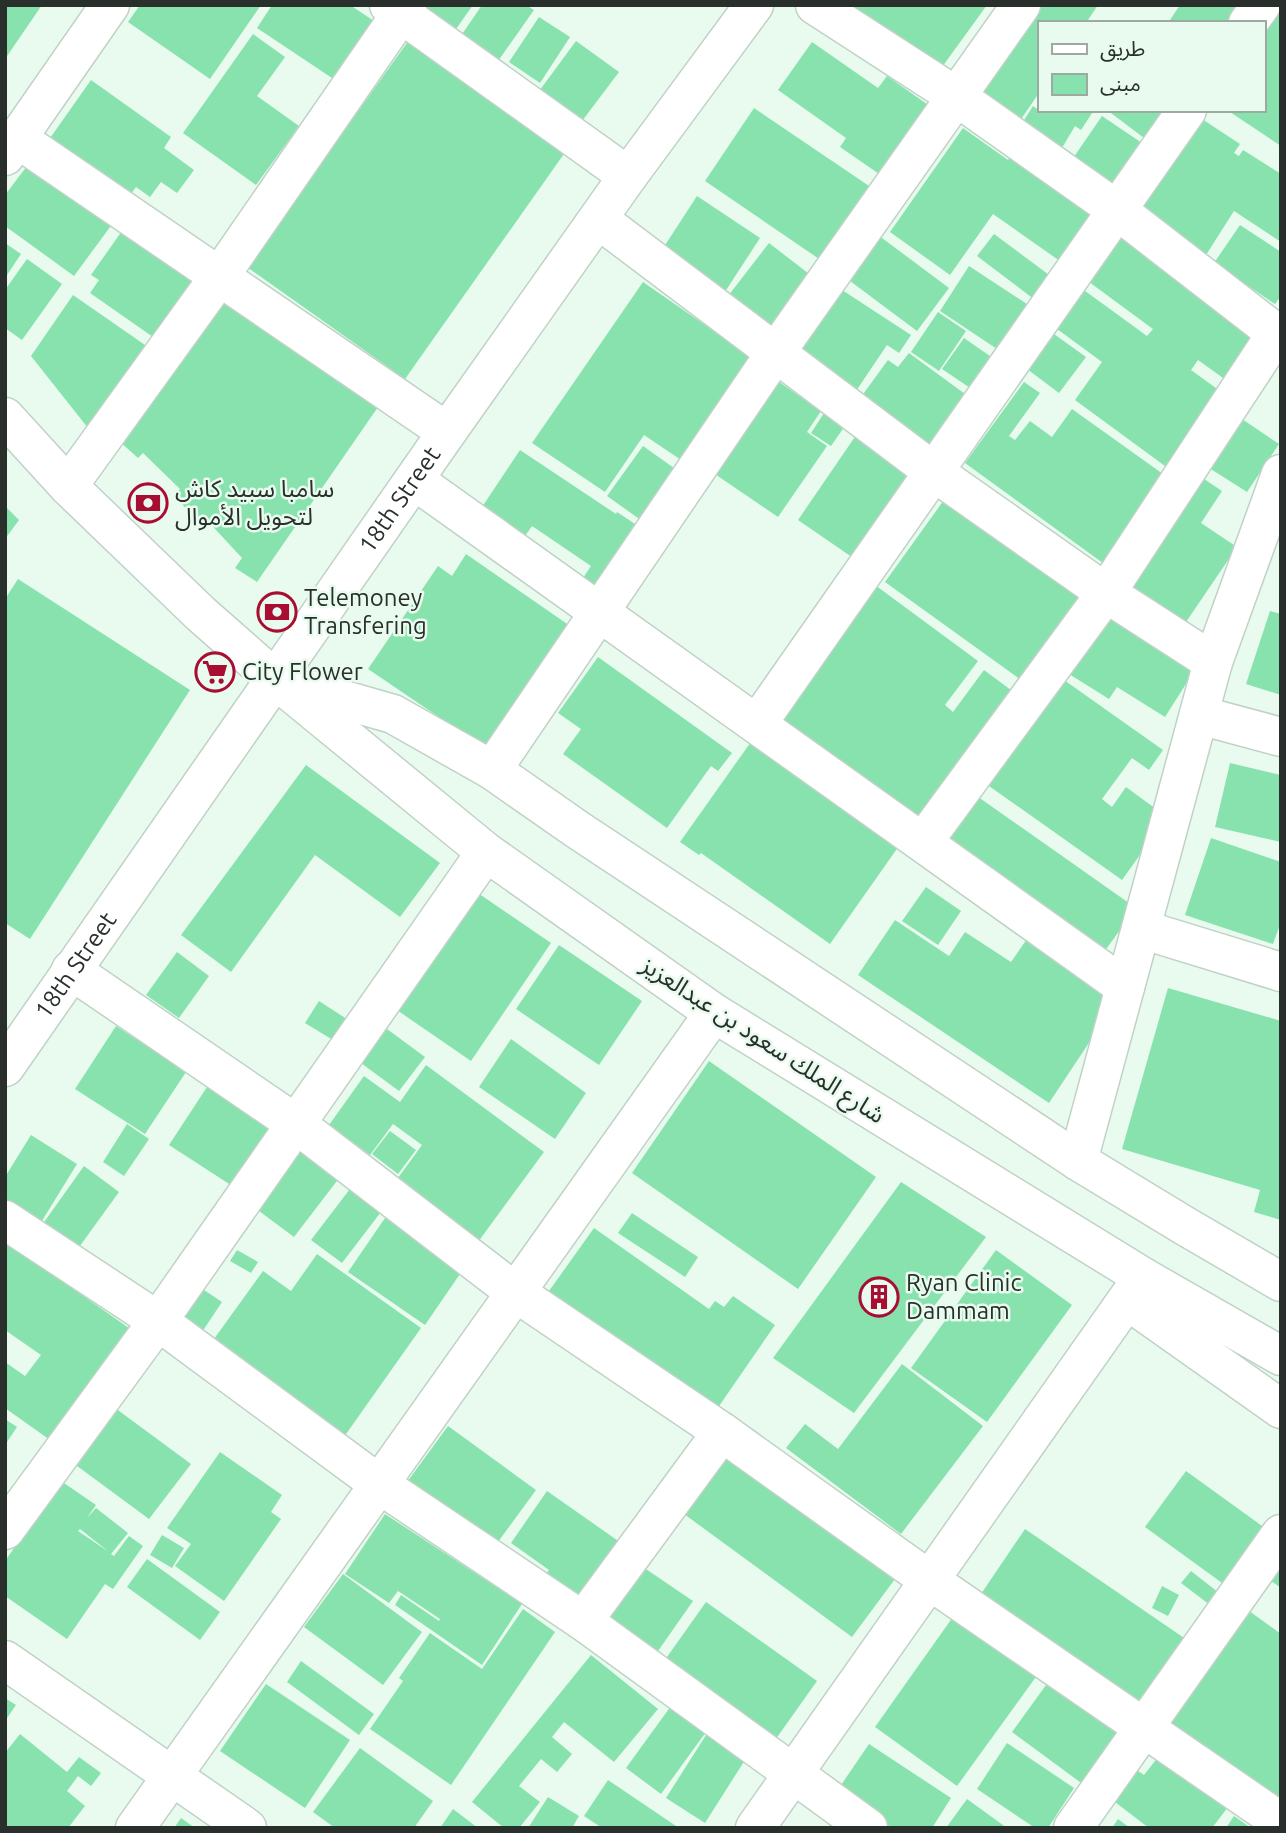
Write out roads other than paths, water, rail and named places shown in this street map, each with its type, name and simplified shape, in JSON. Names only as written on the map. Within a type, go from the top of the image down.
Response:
[{"type":"street","points":[[110,5],[12,148],[219,277],[447,432]]},
{"type":"street","name":"18th Street","points":[[5,1067],[447,432],[628,176],[754,5]]},
{"type":"street","points":[[815,5],[957,97],[1117,210],[1279,335],[1106,593],[923,842]]},
{"type":"street","points":[[492,770],[776,352],[1021,5]]},
{"type":"street","points":[[1249,21],[1261,5]]},
{"type":"street","points":[[68,486],[219,277],[399,8],[628,176]]},
{"type":"street","points":[[758,724],[1186,112]]},
{"type":"street","points":[[598,219],[934,472],[1106,593],[1213,662]]},
{"type":"street","name":"شارع الملك سعود بن عبدالعزيز","points":[[5,417],[68,486],[201,614],[276,680],[486,852],[714,1013],[1135,1289],[1281,1356]]},
{"type":"street","points":[[1078,1161],[1213,662],[1281,474]]},
{"type":"street","points":[[414,480],[1125,987]]},
{"type":"street","name":"شارع الملك سعود بن عبدالعزيز","points":[[276,680],[393,714],[492,770],[578,830],[1078,1161],[1281,1282]]},
{"type":"street","points":[[1199,715],[1281,737]]},
{"type":"street","points":[[5,1530],[158,1321],[486,852]]},
{"type":"street","points":[[1141,929],[1281,972]]},
{"type":"street","points":[[71,970],[296,1124],[516,1292],[722,1432],[929,1580],[1281,1822]]},
{"type":"street","points":[[135,1828],[714,1013]]},
{"type":"street","points":[[5,1220],[158,1321],[379,1485],[583,1621],[868,1828]]},
{"type":"street","points":[[755,1828],[1135,1289],[1281,1409]]},
{"type":"street","points":[[583,1621],[722,1432]]},
{"type":"street","points":[[1073,1828],[1281,1534]]},
{"type":"street","points":[[5,1660],[247,1828]]},
{"type":"place","name":"سامبا سبيد كاش لتحويل الأموال","points":[[148,503]]},
{"type":"place","name":"Telemoney Transfering","points":[[277,612]]},
{"type":"place","name":"City Flower","points":[[215,672]]},
{"type":"place","name":"Ryan Clinic Dammam","points":[[879,1297]]}]
